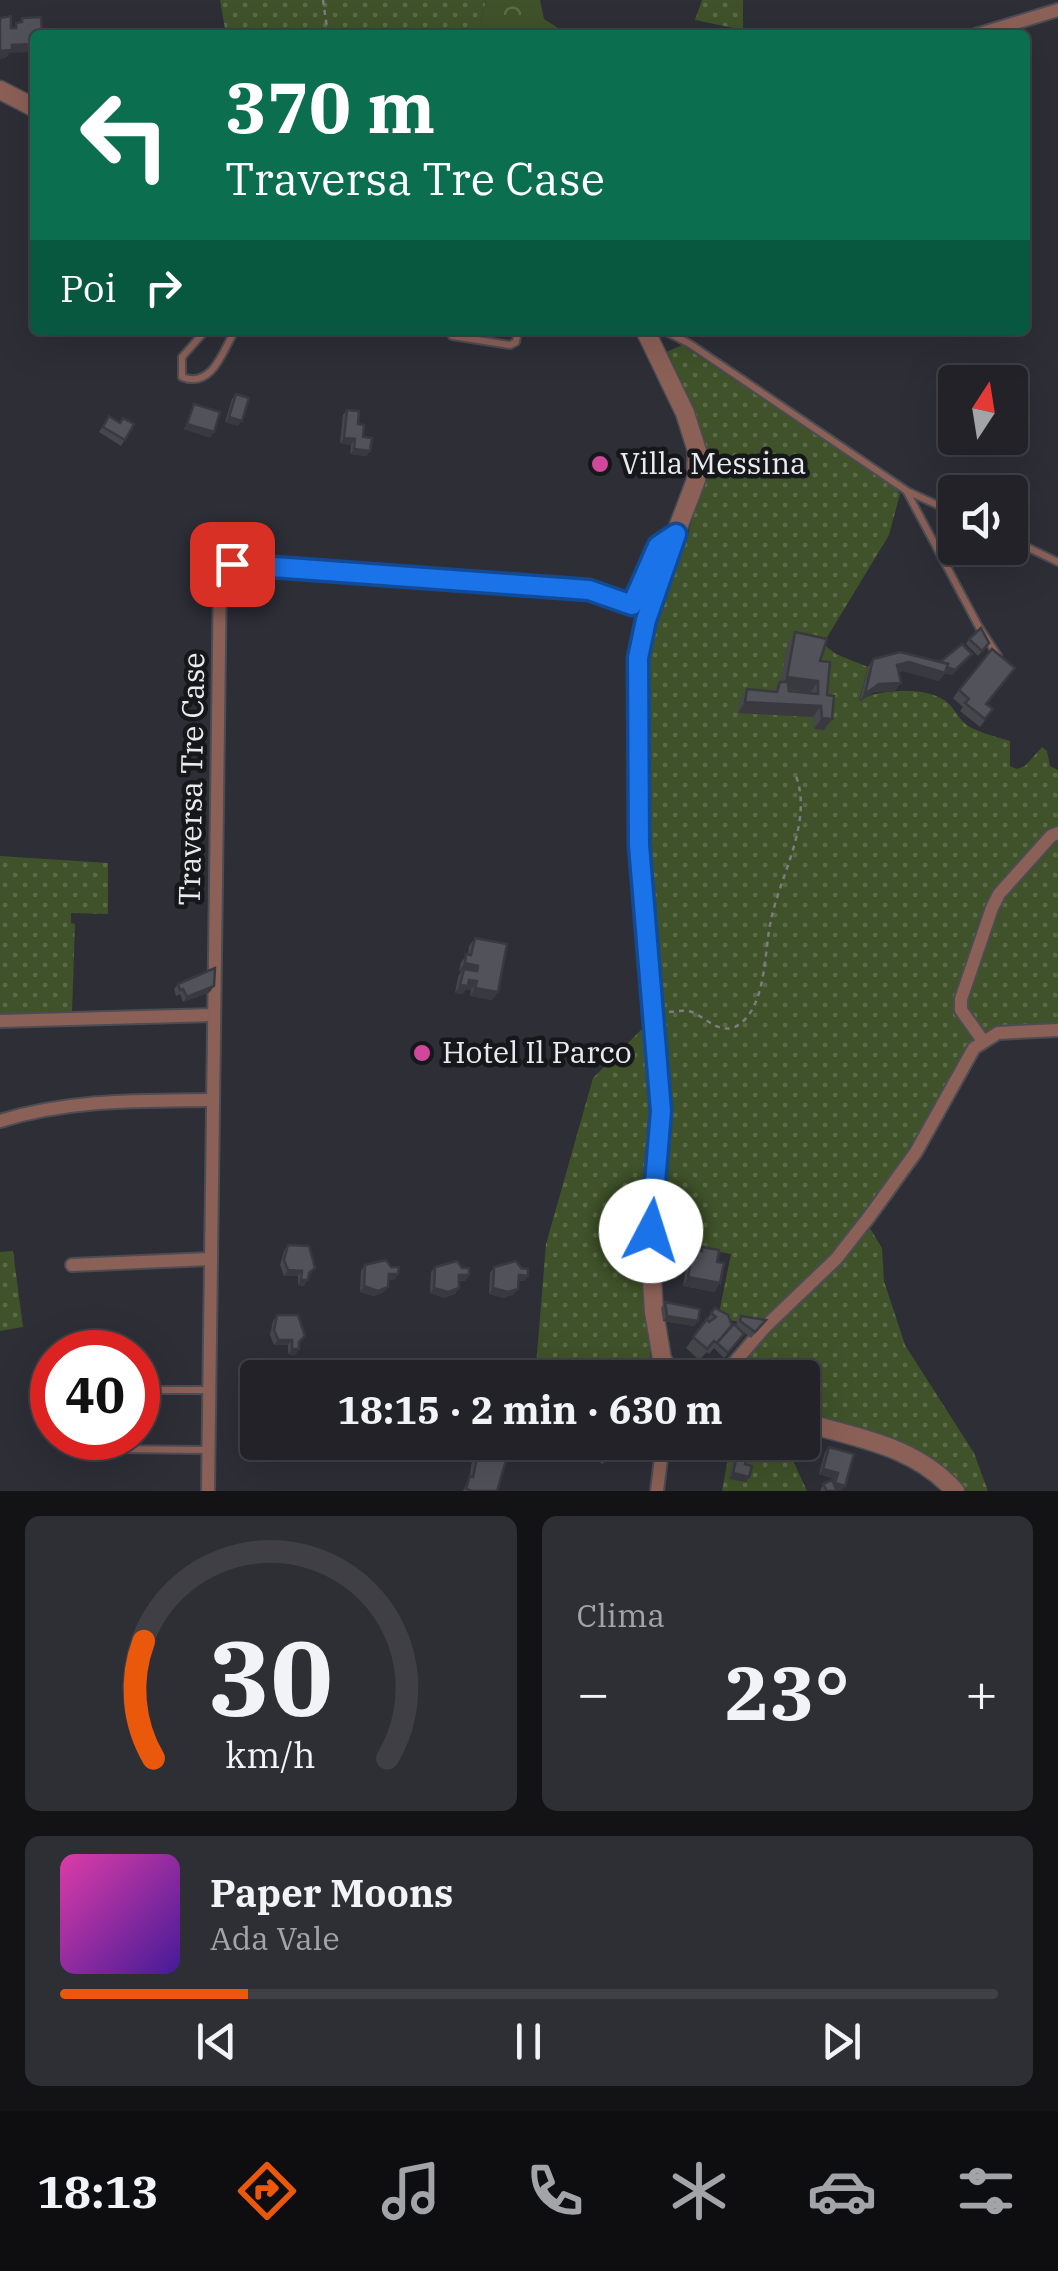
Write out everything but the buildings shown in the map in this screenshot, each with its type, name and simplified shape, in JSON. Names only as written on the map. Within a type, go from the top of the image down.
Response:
[{"type":"street","points":[[992,30],[1058,10]]},
{"type":"street","points":[[0,90],[30,105]]},
{"type":"street","points":[[647,335],[685,412],[697,451],[696,480],[646,620],[638,658],[639,845],[661,1111],[651,1231],[652,1280],[663,1360]]},
{"type":"street","name":"Traversa Tre Case","points":[[208,1491],[220,572],[232,564],[589,590],[632,605],[658,546],[676,534]]},
{"type":"street","points":[[983,1041],[960,1010],[992,908],[998,894],[1058,833]]},
{"type":"street","points":[[0,1021],[214,1015]]},
{"type":"street","points":[[736,1360],[765,1326],[836,1259],[869,1217],[916,1152],[961,1066],[983,1041],[998,1033],[1058,1030]]},
{"type":"street","points":[[0,1121],[38,1109],[82,1102],[212,1100]]},
{"type":"street","points":[[72,1265],[210,1259]]},
{"type":"street","points":[[820,1427],[908,1453],[924,1462],[954,1491]]},
{"type":"street","points":[[657,1491],[661,1460]]},
{"type":"lane","points":[[202,335],[182,357],[182,377],[200,380],[211,373],[232,335]]},
{"type":"lane","points":[[452,336],[510,345],[516,342],[517,335]]},
{"type":"lane","points":[[673,335],[907,490],[938,505]]},
{"type":"lane","points":[[907,490],[978,627],[998,657]]},
{"type":"lane","points":[[1028,548],[1058,562]]},
{"type":"lane","points":[[160,1390],[208,1390]]},
{"type":"lane","points":[[160,1449],[208,1450]]},
{"type":"path","points":[[322,0],[327,30]]},
{"type":"path","points":[[653,1016],[684,1011],[728,1029],[740,1025],[750,1013],[759,987],[772,915],[794,845],[800,798],[796,776]]},
{"type":"green space","points":[[220,0],[486,0],[479,30],[225,30]]},
{"type":"green space","points":[[486,0],[540,0],[544,19],[561,30],[479,30]]},
{"type":"green space","points":[[702,0],[743,0],[743,30],[695,20]]},
{"type":"green space","points":[[682,345],[900,494],[889,535],[823,644],[868,667],[859,700],[892,691],[931,694],[950,705],[968,726],[1010,741],[1010,766],[1025,766],[1042,747],[1047,751],[1050,766],[1058,770],[1058,827],[999,887],[961,985],[974,1041],[900,1165],[835,1253],[762,1326],[718,1318],[731,1254],[659,1241],[670,1113],[649,865],[643,658],[663,586],[686,540],[704,481],[664,353]]},
{"type":"green space","points":[[1058,840],[1058,1025],[988,1035],[966,1011],[966,999],[1001,898]]},
{"type":"green space","points":[[0,856],[108,863],[108,914],[71,913],[71,923],[75,924],[72,1013],[0,1015]]},
{"type":"green space","points":[[647,1024],[654,1095],[642,1237],[651,1360],[536,1360],[546,1244],[593,1078]]},
{"type":"green space","points":[[868,1225],[882,1248],[884,1281],[905,1345],[974,1453],[988,1491],[964,1491],[921,1452],[820,1419],[820,1360],[742,1360]]},
{"type":"green space","points":[[13,1251],[23,1327],[0,1331],[0,1252]]},
{"type":"green space","points":[[728,1460],[793,1460],[807,1491],[722,1491]]},
{"type":"place","name":"Villa Messina","points":[[600,464]]},
{"type":"place","name":"Hotel Il Parco","points":[[422,1053]]},
{"type":"route","points":[[232,564],[589,590],[632,605],[658,546],[676,534],[658,580],[638,658],[639,845],[661,1111],[651,1231]]}]
